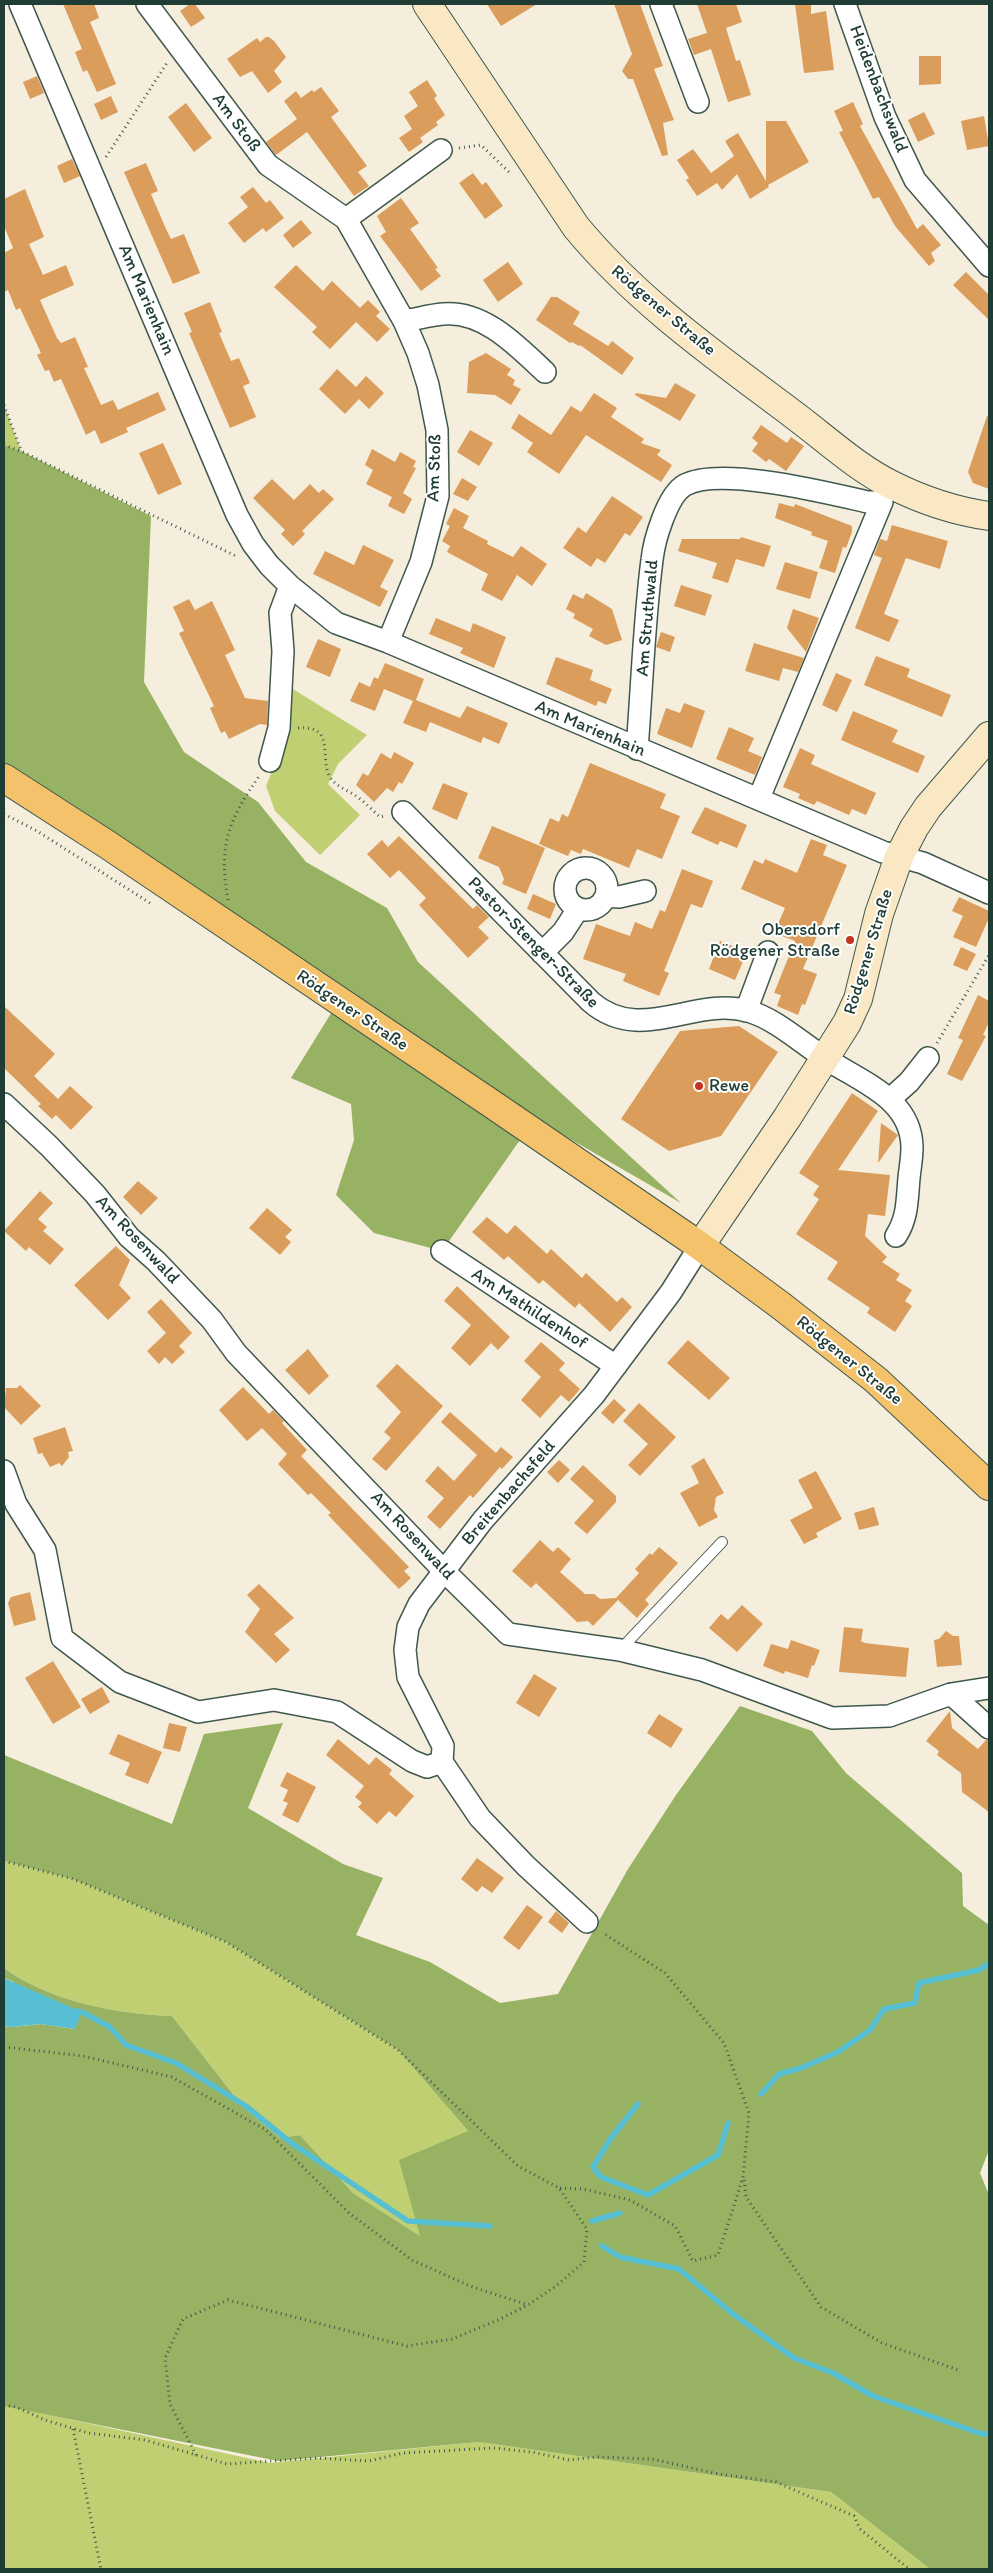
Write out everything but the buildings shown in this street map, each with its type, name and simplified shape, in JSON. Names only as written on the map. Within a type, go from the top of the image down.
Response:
[{"type":"main road","name":"Rödgener Straße","points":[[427,4],[576,227],[603,260],[642,298],[886,493],[989,516]]},
{"type":"main road","name":"Rödgener Straße","points":[[700,1246],[826,1059],[858,999],[879,914],[899,857],[928,807],[988,740]]},
{"type":"main road","name":"Rödgener Straße","points":[[4,778],[108,845],[227,928],[492,1104],[700,1246],[780,1305],[876,1380],[989,1486]]},
{"type":"street","name":"Am Marienhain","points":[[20,4],[228,496],[253,544],[270,566],[290,586],[336,623],[388,642],[637,749],[899,857],[923,863],[989,892]]},
{"type":"street","name":"Am Stoß","points":[[148,4],[268,165],[308,190],[346,218],[404,321],[428,385],[438,430],[438,496],[421,562],[388,642]]},
{"type":"street","points":[[661,4],[698,102]]},
{"type":"street","name":"Heidenbachswald","points":[[845,4],[885,118],[915,180],[989,266]]},
{"type":"street","points":[[346,218],[441,150]]},
{"type":"street","points":[[404,321],[445,314],[476,320],[507,337],[545,372]]},
{"type":"street","name":"Am Struthwald","points":[[637,749],[652,558],[667,506],[685,486],[714,479],[768,482],[868,502],[886,493]]},
{"type":"street","points":[[759,798],[886,493]]},
{"type":"street","points":[[270,761],[279,728],[283,652],[280,613],[290,586]]},
{"type":"street","name":"Pastor-Stenger-Straße","points":[[403,812],[591,1002],[610,1017],[641,1021],[716,1009],[746,1011],[767,1019],[826,1059],[890,1098]]},
{"type":"street","points":[[591,869],[597,872],[605,882],[606,896],[598,907],[585,910],[578,909],[568,900],[565,887],[571,874],[577,870],[591,869]]},
{"type":"street","points":[[606,896],[619,897],[646,891]]},
{"type":"street","points":[[542,953],[563,932],[578,909]]},
{"type":"street","points":[[746,1011],[768,952]]},
{"type":"street","points":[[896,1236],[905,1221],[912,1147],[907,1123],[890,1098],[909,1082],[928,1058]]},
{"type":"street","name":"Am Rosenwald","points":[[4,1104],[95,1194],[134,1242],[156,1261],[212,1320],[236,1353],[444,1571],[508,1634],[620,1650],[702,1670],[832,1718],[889,1716],[951,1694],[989,1688]]},
{"type":"street","name":"Breitenbachsfeld","points":[[587,1922],[526,1866],[480,1818],[442,1762],[443,1746],[408,1677],[405,1650],[408,1627],[419,1604],[483,1520],[594,1395],[671,1292],[700,1246]]},
{"type":"street","name":"Am Mathildenhof","points":[[442,1251],[616,1366]]},
{"type":"street","points":[[4,1471],[16,1504],[46,1550],[62,1638],[120,1682],[198,1712],[274,1700],[337,1712],[412,1761],[427,1767],[442,1762]]},
{"type":"street","points":[[951,1694],[989,1728]]},
{"type":"lane","points":[[620,1650],[722,1542]]},
{"type":"path","points":[[94,176],[178,46]]},
{"type":"path","points":[[441,150],[481,145],[518,180],[545,182]]},
{"type":"path","points":[[4,406],[21,451]]},
{"type":"path","points":[[4,445],[21,451],[244,560],[270,566]]},
{"type":"path","points":[[279,728],[291,730],[308,728],[317,731],[326,745],[327,768],[332,781],[357,797],[380,817],[403,812]]},
{"type":"path","points":[[227,928],[229,906],[225,868],[226,836],[241,802],[270,761]]},
{"type":"path","points":[[4,814],[37,831],[134,894],[160,907]]},
{"type":"path","points":[[928,1058],[989,955]]},
{"type":"path","points":[[4,1861],[73,1879],[226,1942],[398,2050],[518,2166],[559,2188],[583,2189],[630,2200],[675,2226],[693,2260],[718,2254],[743,2177],[749,2112],[724,2043],[665,1973],[587,1922]]},
{"type":"path","points":[[4,2047],[83,2056],[172,2077],[266,2130],[349,2213],[412,2260],[470,2286],[528,2304]]},
{"type":"path","points":[[743,2177],[746,2197],[822,2307],[882,2342],[961,2371]]},
{"type":"path","points":[[196,2455],[170,2404],[165,2358],[184,2319],[228,2300],[408,2346],[452,2339],[528,2304],[556,2286],[584,2262],[587,2229],[559,2188]]},
{"type":"path","points":[[4,2405],[16,2407],[45,2420],[88,2433],[145,2440],[228,2464],[317,2458],[369,2461],[403,2453],[493,2448],[532,2452],[569,2460],[598,2457],[652,2459],[719,2474],[776,2482],[854,2516],[860,2529],[909,2569]]},
{"type":"path","points":[[73,2429],[100,2569]]},
{"type":"green space","points":[[4,405],[21,451],[4,445]]},
{"type":"green space","points":[[4,445],[21,451],[151,516],[144,682],[184,752],[258,802],[306,862],[387,908],[418,962],[681,1203],[532,1117],[4,768]]},
{"type":"green space","points":[[288,686],[367,735],[338,764],[328,784],[360,815],[320,855],[275,811],[266,786],[279,754]]},
{"type":"green space","points":[[338,1002],[527,1130],[442,1251],[374,1233],[336,1195],[354,1140],[351,1104],[291,1078]]},
{"type":"green space","points":[[740,1706],[812,1731],[846,1773],[962,1873],[963,1906],[989,1925],[989,2150],[980,2173],[989,2195],[989,2569],[930,2569],[831,2492],[479,2442],[278,2461],[4,2406],[4,2026],[41,2024],[75,2029],[12,1981],[4,1978],[4,1968],[41,1989],[84,2004],[128,2012],[172,2016],[243,2107],[280,2138],[300,2135],[353,2193],[420,2236],[399,2160],[468,2131],[398,2050],[226,1942],[73,1879],[4,1861],[4,1755],[172,1824],[204,1734],[283,1723],[248,1808],[343,1864],[383,1878],[356,1935],[430,1962],[500,2003],[558,1994],[628,1869],[676,1795]]},
{"type":"green space","points":[[4,1861],[73,1879],[226,1942],[398,2050],[468,2131],[420,2236],[353,2193],[300,2135],[280,2138],[243,2107],[172,2016],[106,2009],[84,2004],[41,1989],[4,1968]]},
{"type":"green space","points":[[4,2405],[270,2463],[479,2442],[831,2492],[930,2569],[4,2569]]},
{"type":"water","points":[[4,1978],[82,2012],[75,2029],[41,2024],[4,2026]]},
{"type":"waterway","points":[[761,2094],[779,2074],[801,2068],[838,2052],[870,2030],[884,2009],[915,2003],[919,1983],[979,1970],[989,1963]]},
{"type":"waterway","points":[[76,2011],[82,2012],[110,2027],[126,2045],[176,2063],[246,2106],[290,2142],[408,2221],[490,2226]]},
{"type":"waterway","points":[[638,2104],[611,2138],[593,2167],[601,2177],[648,2195],[718,2155],[728,2123]]},
{"type":"waterway","points":[[592,2221],[620,2213]]},
{"type":"waterway","points":[[602,2246],[620,2257],[679,2269],[733,2314],[794,2358],[833,2373],[873,2396],[982,2434],[989,2434]]},
{"type":"place","name":"Obersdorf Rödgener Straße","points":[[850,940]]},
{"type":"place","name":"Rewe","points":[[699,1086]]}]
